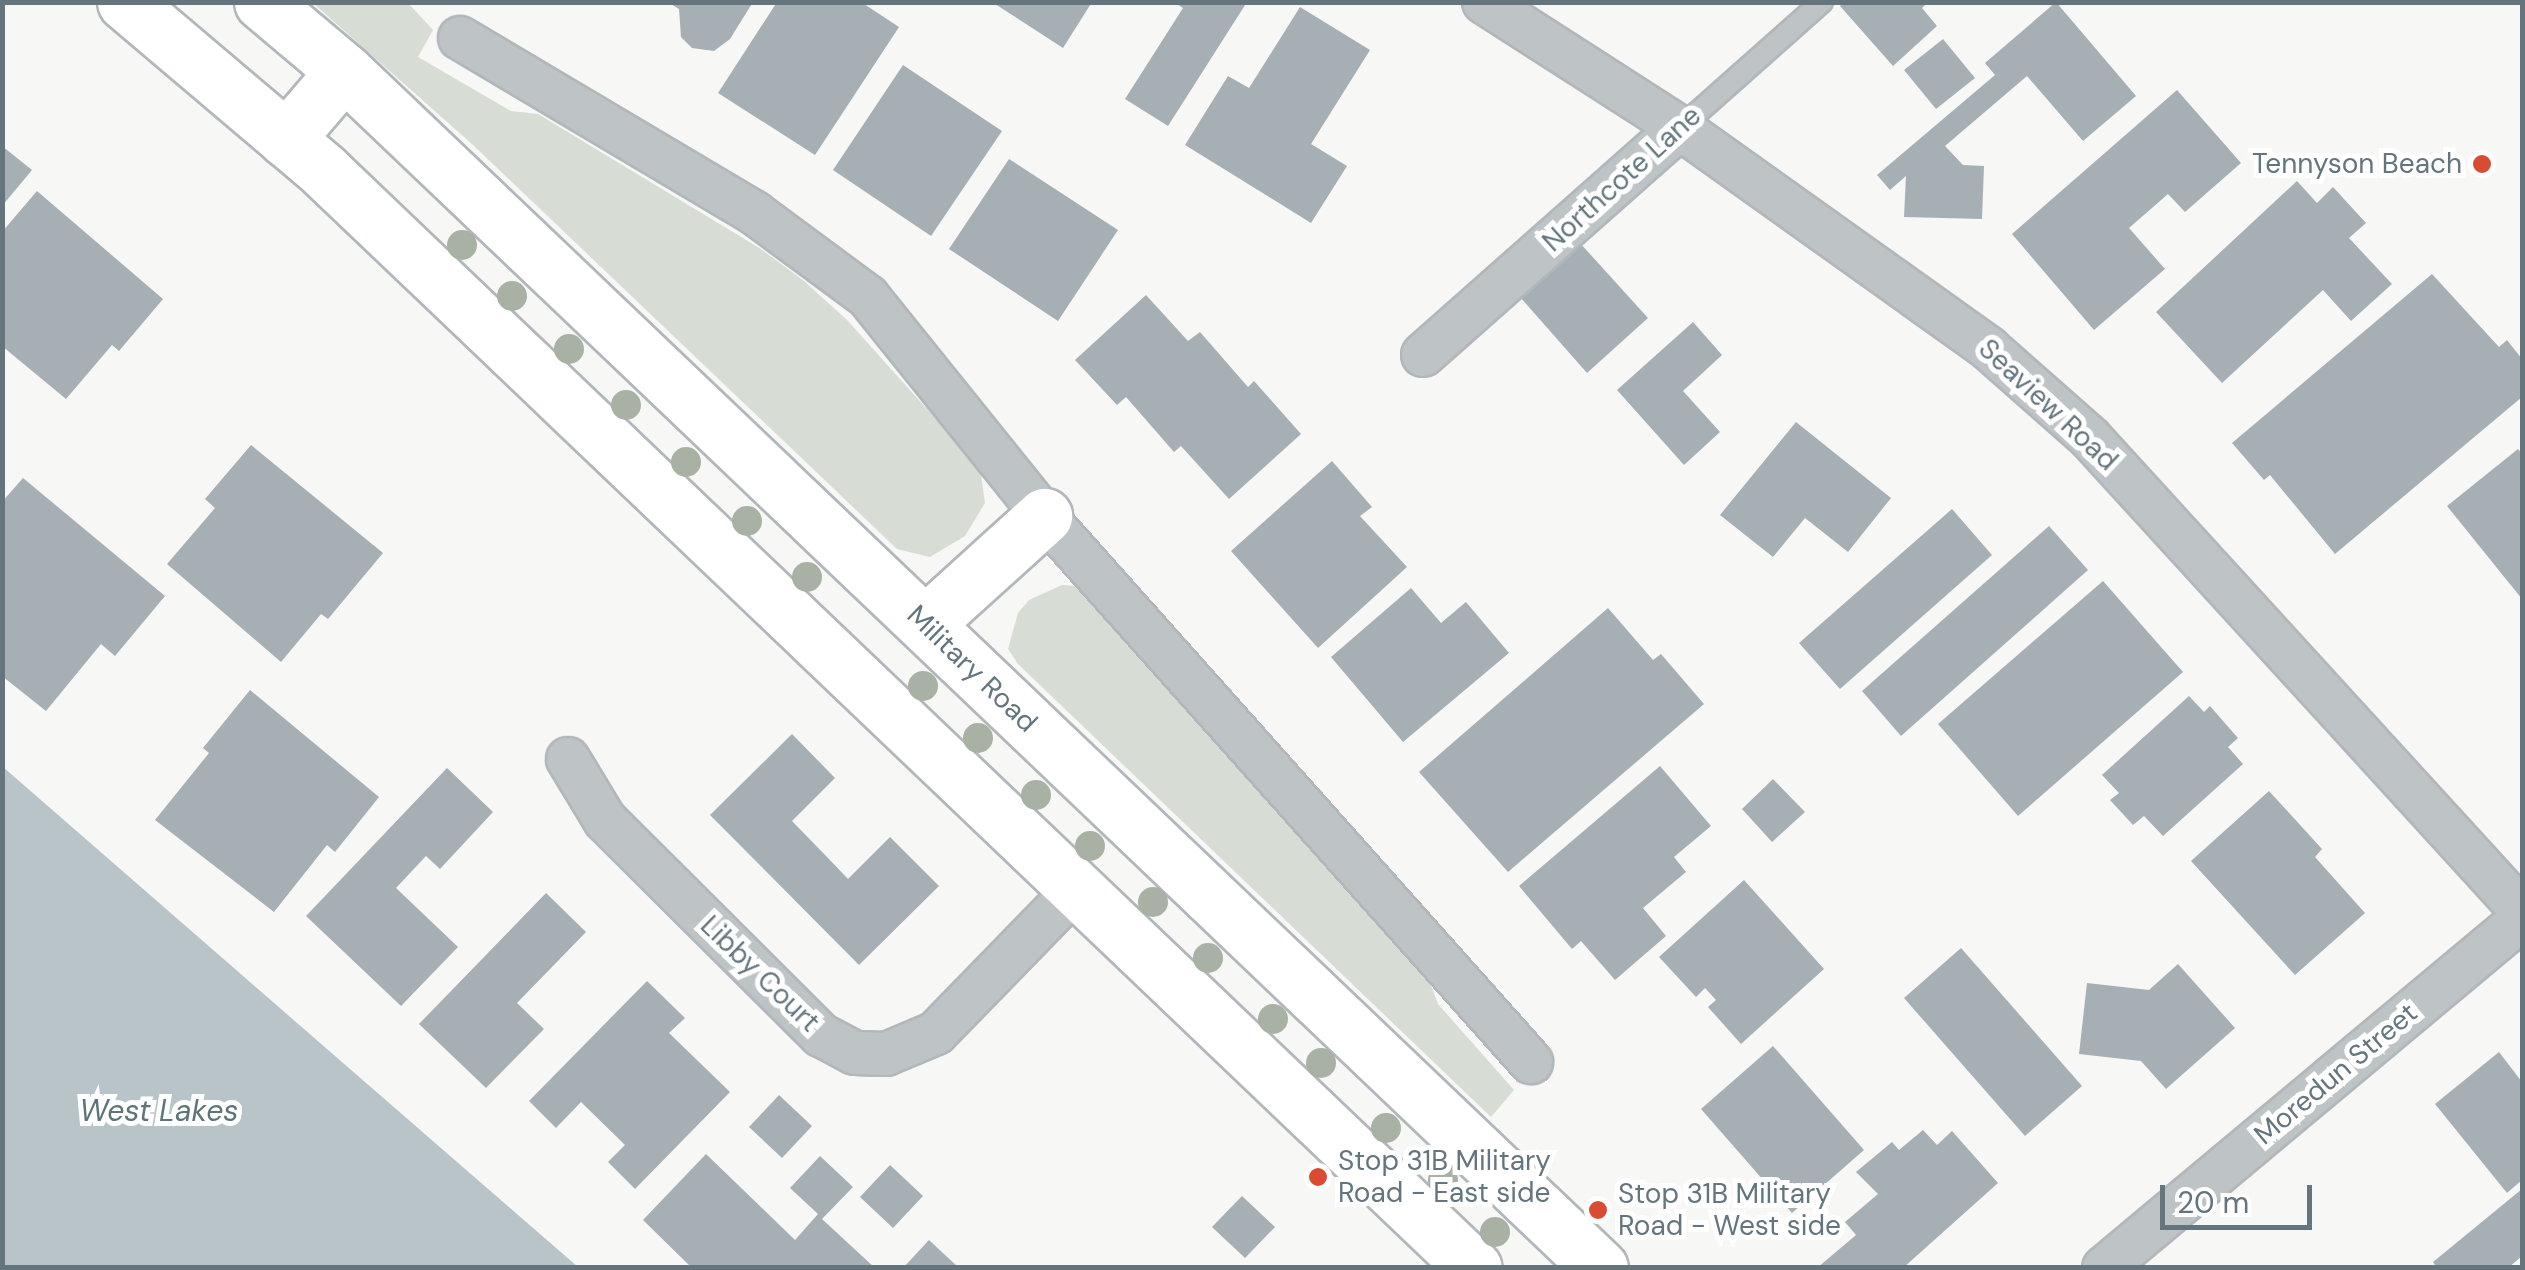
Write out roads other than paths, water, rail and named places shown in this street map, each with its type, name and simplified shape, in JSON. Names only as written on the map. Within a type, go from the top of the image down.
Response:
[{"type":"main road","points":[[125,2],[286,138],[1474,1268]]},
{"type":"main road","name":"Military Road","points":[[262,2],[344,71],[1600,1268]]},
{"type":"main road","points":[[286,138],[344,71]]},
{"type":"main road","points":[[925,624],[1044,516]]},
{"type":"street","name":"Seaview Road","points":[[1484,2],[1680,128],[1988,348],[2090,438],[2522,911]]},
{"type":"street","points":[[460,38],[756,214],[868,296],[1044,516],[1531,1062]]},
{"type":"street","name":"Northcote Lane","points":[[1422,355],[1680,128]]},
{"type":"street","name":"Libby Court","points":[[568,759],[605,820],[821,1035],[855,1052],[886,1054],[936,1033],[1076,889]]},
{"type":"street","name":"Moredun Street","points":[[2104,1268],[2522,919]]},
{"type":"lane","name":"Northcote Lane","points":[[1680,128],[1822,2]]},
{"type":"water","name":"West Lakes","points":[[3,767],[289,1016],[578,1267],[3,1267]]},
{"type":"place","name":"Tennyson Beach","points":[[2482,164]]},
{"type":"place","name":"Stop 31B Military Road - East side","points":[[1318,1177]]},
{"type":"place","name":"Stop 31B Military Road - West side","points":[[1598,1210]]}]
